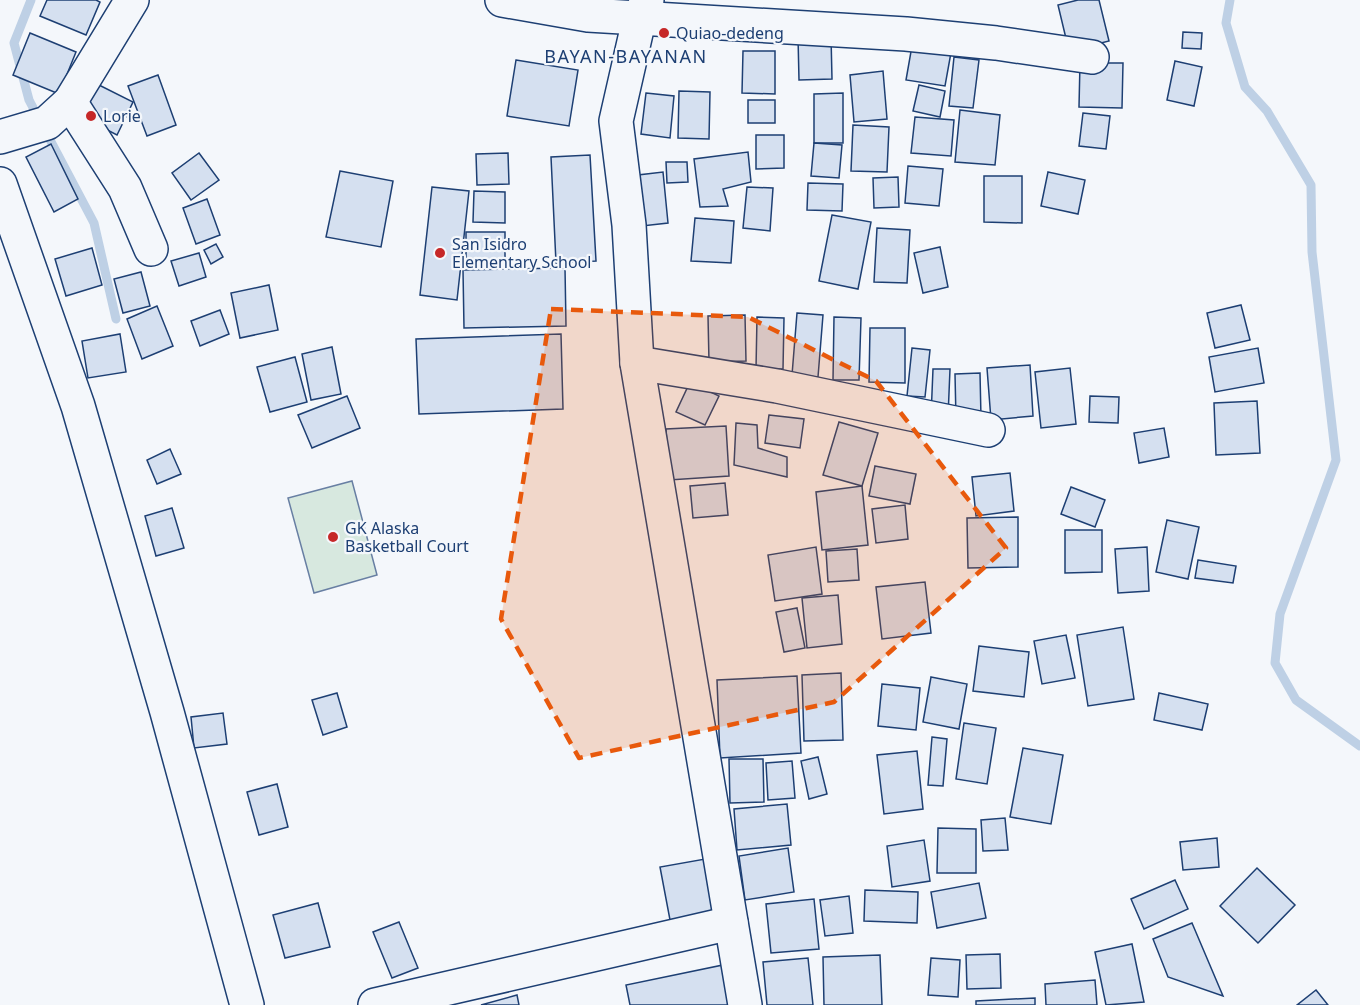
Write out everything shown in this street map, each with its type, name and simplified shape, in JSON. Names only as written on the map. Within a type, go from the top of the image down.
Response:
[{"type":"street","points":[[0,137],[50,117],[132,0]]},
{"type":"street","points":[[502,0],[588,15],[643,10],[996,43],[1092,57]]},
{"type":"street","points":[[643,10],[616,121],[629,225],[637,363],[745,1005]]},
{"type":"street","points":[[50,117],[125,188],[151,249]]},
{"type":"street","points":[[0,184],[78,406],[167,712],[247,1005]]},
{"type":"street","points":[[637,363],[777,386],[988,429]]},
{"type":"street","points":[[375,1005],[730,923]]},
{"type":"highlighted area","points":[[551,309],[748,317],[876,381],[1006,548],[834,702],[579,758],[501,619]]},
{"type":"shaded area","name":"GK Alaska Basketball Court","points":[[352,481],[377,575],[314,593],[288,498]]},
{"type":"building","points":[[47,0],[96,0],[100,2],[86,35],[40,16]]},
{"type":"building","points":[[1078,0],[1099,0],[1109,41],[1069,51],[1058,5]]},
{"type":"building","points":[[1183,32],[1202,33],[1201,49],[1182,48]]},
{"type":"building","points":[[30,33],[76,52],[59,94],[13,75]]},
{"type":"building","points":[[831,36],[832,79],[799,80],[798,37]]},
{"type":"building","points":[[913,40],[952,47],[945,86],[906,80]]},
{"type":"building","points":[[743,51],[775,51],[775,94],[742,93]]},
{"type":"building","points":[[954,57],[979,60],[973,108],[949,106]]},
{"type":"building","points":[[516,60],[578,70],[569,126],[507,116]]},
{"type":"building","points":[[1175,61],[1202,67],[1194,106],[1167,100]]},
{"type":"building","points":[[1080,63],[1123,63],[1122,108],[1079,107]]},
{"type":"building","points":[[883,71],[887,119],[854,122],[850,75]]},
{"type":"building","points":[[158,75],[176,125],[147,136],[128,86]]},
{"type":"building","points":[[97,84],[133,102],[117,135],[80,116]]},
{"type":"building","points":[[919,85],[945,91],[940,117],[913,111]]},
{"type":"building","points":[[679,91],[710,92],[709,139],[678,138]]},
{"type":"building","points":[[646,93],[674,96],[670,138],[641,134]]},
{"type":"building","points":[[843,93],[843,143],[814,143],[814,94]]},
{"type":"building","points":[[748,100],[775,100],[775,123],[748,123]]},
{"type":"building","points":[[960,110],[1000,115],[995,165],[955,162]]},
{"type":"building","points":[[1083,113],[1110,116],[1106,149],[1079,146]]},
{"type":"building","points":[[915,117],[954,120],[951,156],[911,153]]},
{"type":"building","points":[[853,125],[889,127],[887,172],[851,171]]},
{"type":"building","points":[[756,135],[784,135],[784,168],[756,169]]},
{"type":"building","points":[[814,143],[842,145],[839,178],[811,176]]},
{"type":"building","points":[[51,144],[78,199],[54,212],[26,157]]},
{"type":"building","points":[[748,152],[751,182],[723,189],[728,206],[700,207],[694,159]]},
{"type":"building","points":[[199,153],[219,180],[191,200],[172,173]]},
{"type":"building","points":[[508,153],[509,184],[477,185],[476,154]]},
{"type":"building","points":[[590,155],[596,261],[556,263],[551,157]]},
{"type":"building","points":[[666,162],[687,162],[688,182],[667,183]]},
{"type":"building","points":[[908,166],[943,169],[939,206],[905,203]]},
{"type":"building","points":[[340,171],[393,181],[381,247],[326,237]]},
{"type":"building","points":[[663,172],[668,223],[642,226],[638,175]]},
{"type":"building","points":[[1048,172],[1085,180],[1078,214],[1041,206]]},
{"type":"building","points":[[984,176],[1022,176],[1022,223],[984,222]]},
{"type":"building","points":[[898,177],[899,207],[874,208],[873,178]]},
{"type":"building","points":[[808,183],[843,184],[842,211],[807,210]]},
{"type":"building","points":[[432,187],[469,191],[457,300],[420,295]]},
{"type":"building","points":[[747,187],[773,188],[770,231],[743,228]]},
{"type":"building","points":[[474,191],[505,192],[505,223],[473,222]]},
{"type":"building","points":[[207,199],[220,235],[196,244],[183,208]]},
{"type":"building","points":[[832,215],[871,222],[858,289],[819,281]]},
{"type":"building","points":[[695,218],[734,221],[731,263],[691,261]]},
{"type":"building","points":[[877,228],[910,230],[907,283],[874,282]]},
{"type":"building","points":[[466,232],[505,232],[505,264],[466,263]]},
{"type":"building","points":[[216,244],[223,257],[211,264],[204,250]]},
{"type":"building","points":[[940,247],[948,287],[923,293],[914,253]]},
{"type":"building","points":[[92,248],[102,285],[66,296],[55,259]]},
{"type":"building","points":[[199,253],[206,277],[179,286],[171,261]]},
{"type":"building","points":[[565,268],[566,326],[464,328],[463,270]]},
{"type":"building","points":[[141,272],[150,306],[123,313],[114,279]]},
{"type":"building","points":[[269,285],[278,330],[240,338],[231,293]]},
{"type":"building","points":[[1241,305],[1250,340],[1215,348],[1207,313]]},
{"type":"building","points":[[157,306],[173,346],[142,359],[127,319]]},
{"type":"building","points":[[220,310],[229,334],[200,346],[191,321]]},
{"type":"building","points":[[797,313],[823,315],[818,377],[792,375]]},
{"type":"building","points":[[745,315],[746,361],[709,362],[708,316]]},
{"type":"building","points":[[757,317],[784,318],[783,369],[756,369]]},
{"type":"building","points":[[834,317],[861,318],[859,380],[833,380]]},
{"type":"building","points":[[870,328],[905,328],[905,383],[869,382]]},
{"type":"building","points":[[120,334],[126,372],[88,378],[82,341]]},
{"type":"building","points":[[561,334],[563,409],[419,414],[416,339]]},
{"type":"building","points":[[332,347],[341,394],[311,400],[302,354]]},
{"type":"building","points":[[912,348],[930,350],[925,397],[907,396]]},
{"type":"building","points":[[1258,348],[1264,383],[1215,392],[1209,357]]},
{"type":"building","points":[[295,357],[307,402],[270,412],[257,367]]},
{"type":"building","points":[[1030,365],[1033,416],[991,420],[987,368]]},
{"type":"building","points":[[1070,368],[1076,424],[1041,428],[1035,372]]},
{"type":"building","points":[[933,369],[950,369],[948,417],[931,417]]},
{"type":"building","points":[[980,373],[981,418],[956,419],[955,374]]},
{"type":"building","points":[[690,382],[719,396],[705,425],[676,412]]},
{"type":"building","points":[[347,396],[360,428],[312,448],[298,415]]},
{"type":"building","points":[[1090,396],[1119,397],[1118,423],[1089,422]]},
{"type":"building","points":[[1257,401],[1260,453],[1216,455],[1214,403]]},
{"type":"building","points":[[769,415],[804,419],[800,448],[765,443]]},
{"type":"building","points":[[839,422],[878,433],[862,486],[823,475]]},
{"type":"building","points":[[736,423],[757,425],[758,448],[787,457],[787,477],[734,465]]},
{"type":"building","points":[[726,426],[729,476],[669,480],[666,429]]},
{"type":"building","points":[[1164,428],[1169,457],[1139,463],[1134,433]]},
{"type":"building","points":[[170,449],[181,474],[157,484],[147,460]]},
{"type":"building","points":[[875,466],[916,474],[910,504],[869,496]]},
{"type":"building","points":[[1010,473],[1014,511],[976,516],[972,477]]},
{"type":"building","points":[[725,483],[728,515],[693,518],[690,486]]},
{"type":"building","points":[[862,486],[868,545],[822,550],[816,492]]},
{"type":"building","points":[[1071,487],[1105,500],[1095,527],[1061,514]]},
{"type":"building","points":[[905,505],[908,539],[876,543],[872,509]]},
{"type":"building","points":[[172,508],[184,548],[156,556],[145,516]]},
{"type":"building","points":[[1018,517],[1018,567],[968,568],[967,518]]},
{"type":"building","points":[[1167,520],[1199,527],[1188,579],[1156,572]]},
{"type":"building","points":[[1065,530],[1102,530],[1102,572],[1065,573]]},
{"type":"building","points":[[816,547],[822,594],[775,601],[768,555]]},
{"type":"building","points":[[1147,547],[1149,591],[1118,593],[1115,549]]},
{"type":"building","points":[[857,549],[859,580],[828,582],[826,551]]},
{"type":"building","points":[[1198,560],[1236,566],[1233,583],[1195,578]]},
{"type":"building","points":[[925,582],[931,633],[882,639],[876,587]]},
{"type":"building","points":[[838,595],[842,644],[807,648],[802,598]]},
{"type":"building","points":[[797,608],[805,648],[784,652],[776,612]]},
{"type":"building","points":[[1123,627],[1134,699],[1088,706],[1077,635]]},
{"type":"building","points":[[1066,635],[1075,678],[1042,684],[1034,641]]},
{"type":"building","points":[[979,646],[1029,652],[1024,697],[973,691]]},
{"type":"building","points":[[841,673],[843,740],[804,741],[802,675]]},
{"type":"building","points":[[797,676],[801,753],[720,758],[717,680]]},
{"type":"building","points":[[931,677],[967,684],[959,729],[923,722]]},
{"type":"building","points":[[882,684],[920,688],[916,730],[878,726]]},
{"type":"building","points":[[337,693],[347,727],[323,735],[312,700]]},
{"type":"building","points":[[1159,693],[1208,704],[1202,730],[1154,720]]},
{"type":"building","points":[[223,713],[227,744],[194,748],[191,717]]},
{"type":"building","points":[[964,723],[996,728],[987,784],[956,779]]},
{"type":"building","points":[[932,737],[947,739],[943,786],[928,785]]},
{"type":"building","points":[[1023,748],[1063,755],[1051,824],[1010,817]]},
{"type":"building","points":[[917,751],[923,809],[884,814],[877,755]]},
{"type":"building","points":[[818,757],[827,794],[809,799],[801,761]]},
{"type":"building","points":[[729,759],[763,759],[764,802],[730,803]]},
{"type":"building","points":[[792,761],[795,798],[768,800],[766,763]]},
{"type":"building","points":[[277,784],[288,827],[259,835],[247,792]]},
{"type":"building","points":[[787,804],[791,845],[737,850],[734,809]]},
{"type":"building","points":[[1005,818],[1008,850],[983,851],[981,820]]},
{"type":"building","points":[[938,828],[976,829],[976,873],[937,873]]},
{"type":"building","points":[[1217,838],[1219,867],[1183,870],[1180,842]]},
{"type":"building","points":[[924,840],[930,881],[892,887],[887,846]]},
{"type":"building","points":[[788,848],[794,892],[745,900],[739,856]]},
{"type":"building","points":[[705,859],[715,912],[670,920],[660,867]]},
{"type":"building","points":[[1257,868],[1295,905],[1258,943],[1220,906]]},
{"type":"building","points":[[1175,880],[1188,909],[1144,929],[1131,899]]},
{"type":"building","points":[[979,883],[986,918],[937,928],[931,892]]},
{"type":"building","points":[[865,890],[918,892],[917,923],[864,921]]},
{"type":"building","points":[[849,896],[853,933],[825,936],[820,900]]},
{"type":"building","points":[[814,899],[819,949],[771,953],[766,904]]},
{"type":"building","points":[[318,903],[330,947],[285,958],[273,915]]},
{"type":"building","points":[[399,922],[418,968],[392,978],[373,932]]},
{"type":"building","points":[[1192,923],[1223,996],[1168,977],[1153,939]]},
{"type":"building","points":[[1132,944],[1144,1002],[1106,1005],[1095,952]]},
{"type":"building","points":[[1000,954],[1001,988],[967,989],[966,955]]},
{"type":"building","points":[[880,955],[882,1005],[824,1005],[823,957]]},
{"type":"building","points":[[808,958],[813,1005],[767,1005],[763,962]]},
{"type":"building","points":[[931,958],[960,960],[958,997],[928,995]]},
{"type":"building","points":[[723,965],[731,1005],[630,1005],[626,985]]},
{"type":"building","points":[[1095,980],[1097,1005],[1046,1005],[1045,984]]},
{"type":"building","points":[[1316,990],[1328,1005],[1297,1005]]},
{"type":"building","points":[[517,995],[519,1005],[481,1005]]},
{"type":"building","points":[[1035,998],[1035,1005],[976,1005],[976,1001]]},
{"type":"waterway","points":[[31,0],[14,43],[29,100],[94,223],[116,319]]},
{"type":"waterway","points":[[1230,0],[1226,23],[1245,87],[1267,111],[1311,185],[1312,252],[1336,460],[1280,614],[1275,663],[1296,700],[1360,746]]},
{"type":"place","name":"Quiao-dedeng","points":[[664,33]]},
{"type":"place","name":"Lorie","points":[[91,116]]},
{"type":"place","name":"San Isidro Elementary School","points":[[440,253]]},
{"type":"place","name":"GK Alaska Basketball Court","points":[[333,537]]},
{"type":"district","name":"BAYAN-BAYANAN","points":[[626,56]]}]
